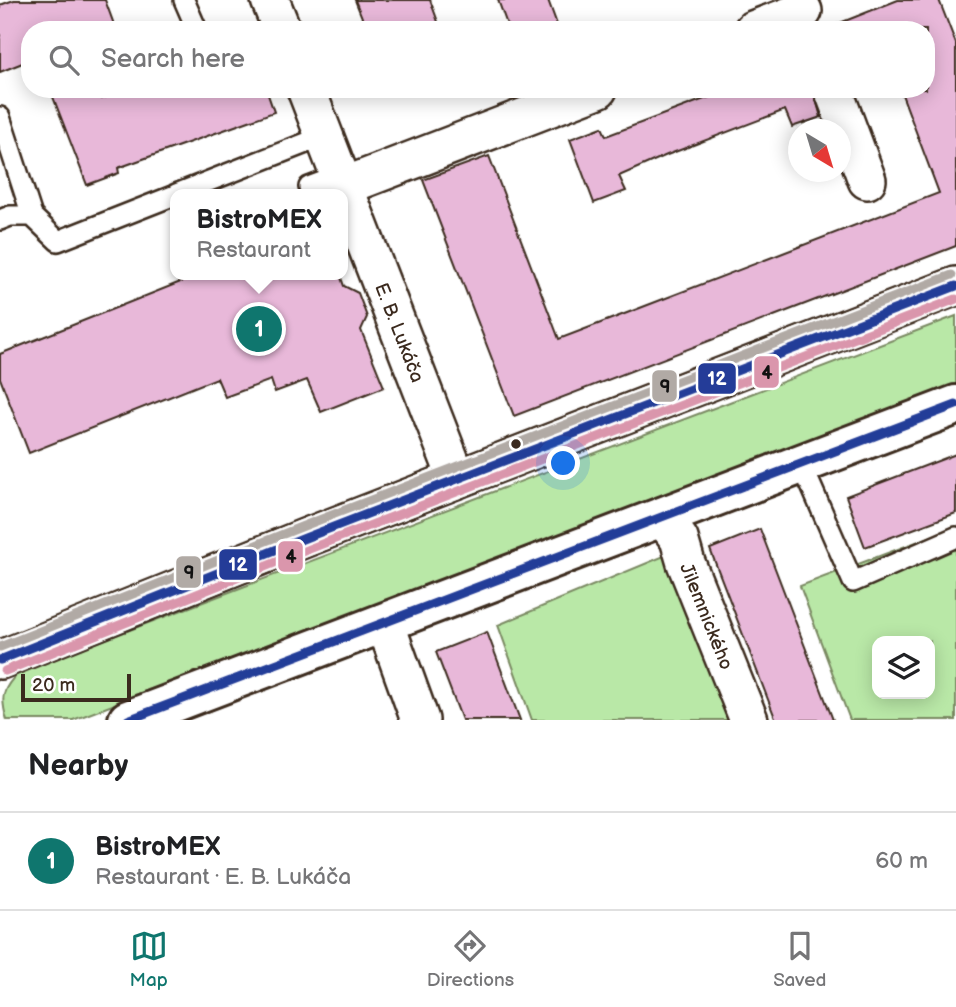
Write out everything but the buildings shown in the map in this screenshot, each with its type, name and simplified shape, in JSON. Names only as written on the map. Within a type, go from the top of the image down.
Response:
[{"type":"main road","points":[[128,720],[956,405]]},
{"type":"street","points":[[780,21],[804,13]]},
{"type":"street","name":"E. B. Lukáča","points":[[309,98],[324,136],[335,189]]},
{"type":"street","points":[[332,183],[573,98]]},
{"type":"street","points":[[836,98],[867,180]]},
{"type":"street","name":"E. B. Lukáča","points":[[348,221],[457,479]]},
{"type":"street","points":[[0,660],[956,286]]},
{"type":"street","name":"Jilemnického","points":[[662,517],[680,539],[749,720]]},
{"type":"street","points":[[385,623],[420,720]]},
{"type":"lane","points":[[184,0],[193,21]]},
{"type":"lane","points":[[0,117],[32,216],[58,241],[170,197]]},
{"type":"lane","points":[[191,189],[324,136]]},
{"type":"lane","points":[[0,220],[10,216],[32,216]]},
{"type":"lane","points":[[801,463],[853,582],[956,537]]},
{"type":"green space","points":[[956,316],[956,385],[73,720],[7,720],[4,694],[19,672]]},
{"type":"green space","points":[[956,527],[956,720],[850,720],[800,586]]},
{"type":"green space","points":[[664,556],[728,720],[532,720],[498,625]]},
{"type":"transit line","name":"9","points":[[0,647],[301,527],[952,275]]},
{"type":"transit line","name":"12","points":[[0,660],[305,538],[956,286]]},
{"type":"transit line","name":"4","points":[[5,671],[309,549],[956,299]]},
{"type":"transit line","name":"12","points":[[128,720],[956,405]]},
{"type":"place","name":"BistroMEX","points":[[259,329]]}]
